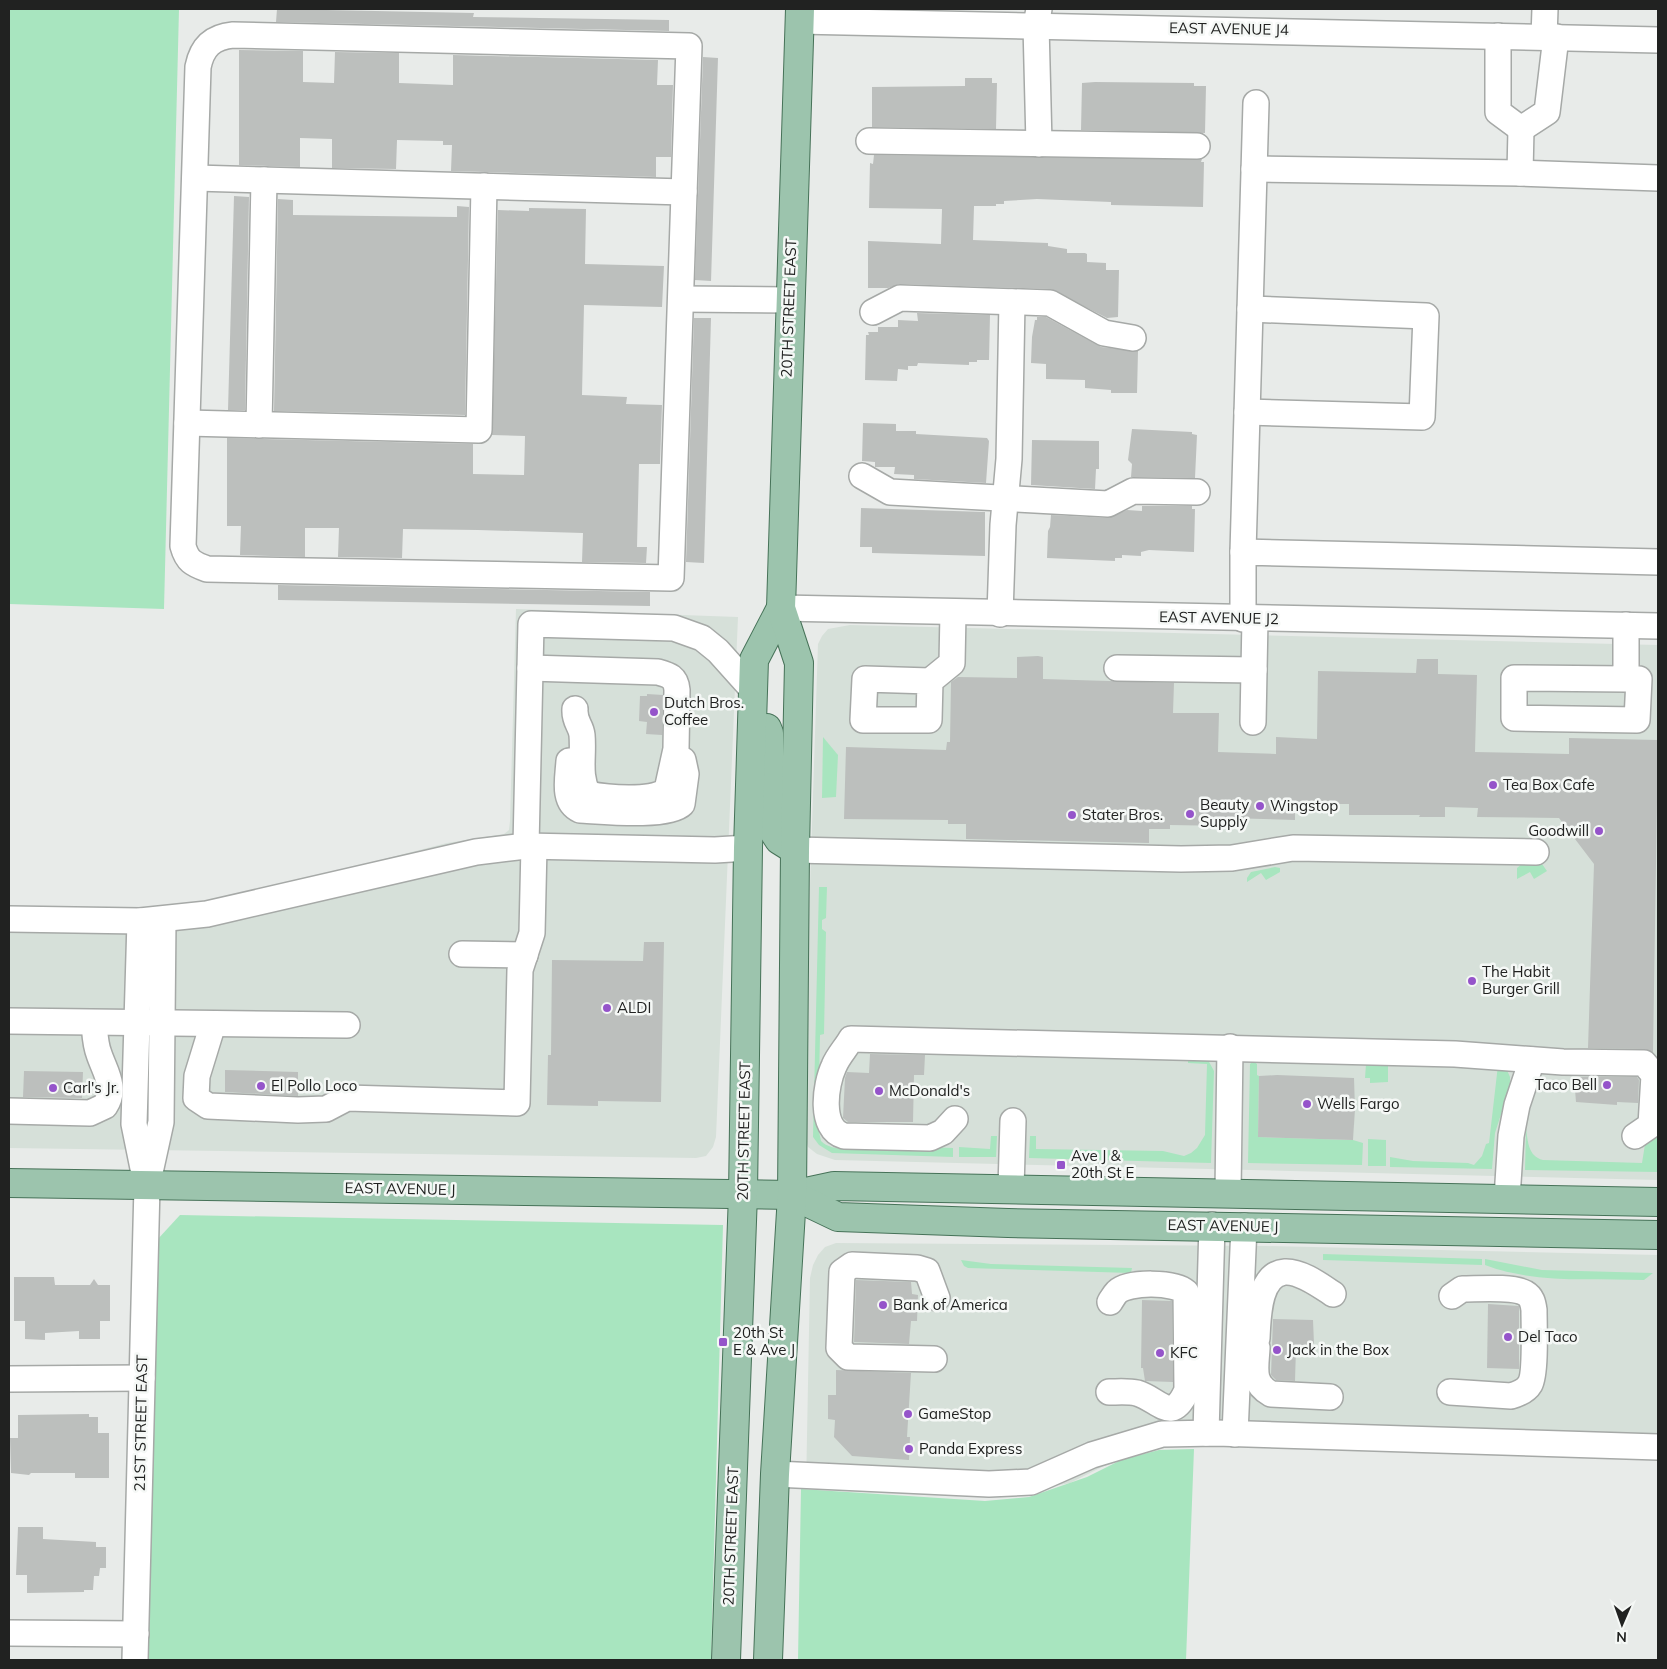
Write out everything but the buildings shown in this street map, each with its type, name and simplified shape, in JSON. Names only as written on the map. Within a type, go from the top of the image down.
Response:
[{"type":"main road","name":"20TH STREET EAST","points":[[768,1660],[775,1474],[792,1195],[795,850],[799,663],[781,608],[799,15]]},
{"type":"main road","name":"20TH STREET EAST","points":[[726,1660],[744,1194],[748,848],[754,660],[781,608]]},
{"type":"main road","points":[[752,699],[769,733],[770,826],[779,840],[795,850]]},
{"type":"main road","name":"EAST AVENUE J","points":[[9,1183],[792,1195],[834,1186],[1011,1188],[1658,1202]]},
{"type":"main road","points":[[1028,1223],[1080,1212],[1191,1210],[1222,1201],[1228,1192]]},
{"type":"main road","name":"EAST AVENUE J","points":[[792,1195],[838,1217],[1028,1223],[1658,1235]]},
{"type":"main road","points":[[1232,1226],[1247,1217],[1284,1211],[1456,1213],[1481,1208],[1507,1198]]},
{"type":"street","points":[[1521,129],[1547,112],[1550,37],[1545,9]]},
{"type":"street","name":"EAST AVENUE J4","points":[[799,15],[1241,19],[1498,36],[1658,40]]},
{"type":"street","points":[[1038,17],[1038,144]]},
{"type":"street","points":[[221,36],[689,46],[684,192],[671,578],[207,569],[194,565],[186,558],[183,546],[198,67],[200,56],[206,45],[221,36]]},
{"type":"street","points":[[1498,36],[1498,112],[1521,129]]},
{"type":"street","points":[[1253,722],[1254,670],[1243,552],[1256,103]]},
{"type":"street","points":[[1520,173],[1521,129]]},
{"type":"street","points":[[869,141],[1197,146]]},
{"type":"street","points":[[1254,169],[1520,173],[1658,178]]},
{"type":"street","points":[[195,178],[684,192]]},
{"type":"street","points":[[258,425],[264,180]]},
{"type":"street","points":[[187,423],[478,430],[484,186]]},
{"type":"street","points":[[680,298],[789,300]]},
{"type":"street","points":[[873,312],[900,298],[1050,303],[1104,333],[1133,338]]},
{"type":"street","points":[[1000,614],[1005,498],[1009,459],[1012,302]]},
{"type":"street","points":[[1248,412],[1422,417],[1426,316],[1250,309]]},
{"type":"street","points":[[862,476],[890,492],[1108,504],[1133,491],[1197,492]]},
{"type":"street","points":[[1243,552],[1658,562]]},
{"type":"street","name":"EAST AVENUE J2","points":[[781,608],[1000,614],[1658,626]]},
{"type":"street","points":[[930,681],[952,663],[953,613]]},
{"type":"street","points":[[213,1024],[197,1084],[196,1098],[208,1106],[298,1110],[326,1109],[347,1098],[517,1103],[520,970],[532,933],[530,846],[531,624],[674,628],[702,638],[724,656],[752,699]]},
{"type":"street","points":[[1626,625],[1626,679]]},
{"type":"street","points":[[530,668],[658,672],[670,675],[676,683],[677,690],[676,749],[670,784],[667,790],[660,795],[643,797],[588,794],[581,775],[582,733],[575,714]]},
{"type":"street","points":[[1117,668],[1254,670]]},
{"type":"street","points":[[1514,678],[1626,679],[1638,679],[1637,720],[1514,718],[1514,678]]},
{"type":"street","points":[[9,919],[151,921],[207,914],[476,852],[530,846],[715,850],[748,848]]},
{"type":"street","points":[[795,850],[1181,859],[1232,858],[1293,848],[1536,852]]},
{"type":"street","points":[[147,1186],[134,1124],[137,1023],[151,921]]},
{"type":"street","points":[[147,1186],[161,1122],[162,1024],[151,921]]},
{"type":"street","points":[[462,954],[525,955]]},
{"type":"street","points":[[9,1021],[347,1025]]},
{"type":"street","points":[[9,1111],[90,1112],[105,1106],[109,1097],[110,1080],[99,1055],[94,1023]]},
{"type":"street","points":[[955,1119],[943,1132],[930,1138],[844,1136],[835,1134],[827,1116],[829,1084],[833,1067],[851,1039],[1230,1047],[1455,1054],[1563,1062],[1644,1063],[1654,1075],[1652,1125],[1635,1136]]},
{"type":"street","points":[[1228,1192],[1230,1047]]},
{"type":"street","points":[[1507,1198],[1511,1136],[1517,1105],[1532,1060]]},
{"type":"street","points":[[1011,1188],[1013,1121]]},
{"type":"street","name":"21ST STREET EAST","points":[[135,1660],[147,1186]]},
{"type":"street","points":[[1206,1433],[1232,1226]]},
{"type":"street","points":[[1232,1226],[1235,1434]]},
{"type":"street","points":[[934,1360],[848,1357],[839,1348],[842,1272],[852,1265],[917,1268],[927,1272],[937,1298]]},
{"type":"street","points":[[1330,1397],[1272,1394],[1258,1384],[1256,1378],[1258,1314],[1268,1282],[1277,1274],[1285,1272],[1295,1274],[1334,1294]]},
{"type":"street","points":[[1109,1392],[1136,1393],[1165,1408],[1174,1408],[1181,1404],[1187,1390],[1186,1292],[1180,1286],[1137,1285],[1118,1291],[1110,1302]]},
{"type":"street","points":[[1450,1392],[1511,1396],[1520,1394],[1526,1388],[1532,1376],[1534,1310],[1532,1301],[1526,1293],[1517,1290],[1462,1289],[1452,1296]]},
{"type":"street","points":[[9,1379],[142,1378]]},
{"type":"street","points":[[775,1474],[989,1484],[1031,1482],[1092,1455],[1162,1434],[1206,1433],[1658,1447]]},
{"type":"street","points":[[9,1633],[136,1634]]},
{"type":"shaded area","points":[[516,609],[738,617],[716,1137],[713,1147],[706,1156],[696,1158],[9,1148],[9,906],[147,908],[204,902],[298,881],[447,843],[504,834],[509,830],[510,821]]},
{"type":"shaded area","points":[[850,625],[1658,645],[1658,1180],[835,1160],[817,1154],[808,1147],[802,1126],[818,644],[828,629]]},
{"type":"shaded area","points":[[836,1243],[1266,1246],[1658,1255],[1658,1456],[1189,1444],[1150,1449],[1104,1466],[1070,1483],[1003,1496],[806,1489],[810,1278],[818,1255],[825,1247]]},
{"type":"green space","points":[[9,9],[179,9],[164,609],[9,604]]},
{"type":"green space","points":[[823,737],[838,755],[836,797],[822,798]]},
{"type":"green space","points":[[1523,863],[1542,864],[1547,871],[1534,879],[1530,872],[1517,879],[1517,868]]},
{"type":"green space","points":[[1275,867],[1280,868],[1280,872],[1266,880],[1261,873],[1247,882],[1251,872]]},
{"type":"green space","points":[[819,887],[827,887],[826,918],[822,920],[822,929],[826,932],[824,1034],[820,1035],[818,1127],[821,1141],[831,1147],[845,1149],[872,1145],[953,1148],[953,1157],[832,1153],[819,1145],[813,1137]]},
{"type":"green space","points":[[1188,1058],[1208,1060],[1214,1071],[1211,1163],[1029,1158],[1030,1136],[1036,1136],[1036,1149],[1163,1151],[1184,1156],[1191,1153],[1197,1148],[1205,1135],[1207,1064],[1188,1063]]},
{"type":"green space","points":[[1253,1061],[1257,1064],[1257,1075],[1259,1076],[1258,1137],[1353,1140],[1363,1143],[1362,1165],[1248,1163],[1250,1064]]},
{"type":"green space","points":[[1386,1063],[1388,1066],[1388,1082],[1370,1083],[1370,1078],[1365,1078],[1366,1064]]},
{"type":"green space","points":[[1658,1063],[1658,1172],[1525,1170],[1526,1128],[1528,1143],[1532,1152],[1543,1160],[1642,1163]]},
{"type":"green space","points":[[1498,1065],[1507,1070],[1510,1077],[1510,1086],[1495,1133],[1492,1169],[1390,1167],[1390,1157],[1413,1161],[1468,1163],[1474,1165],[1482,1156],[1486,1144],[1489,1143]]},
{"type":"green space","points":[[991,1136],[997,1136],[996,1157],[959,1157],[959,1147],[990,1149]]},
{"type":"green space","points":[[1368,1139],[1386,1140],[1386,1166],[1368,1166]]},
{"type":"green space","points":[[180,1215],[723,1225],[711,1660],[147,1660],[157,1240]]},
{"type":"green space","points":[[1323,1254],[1482,1259],[1482,1265],[1323,1260]]},
{"type":"green space","points":[[1485,1259],[1542,1270],[1653,1273],[1644,1280],[1544,1278],[1504,1271],[1485,1265]]},
{"type":"green space","points":[[961,1260],[991,1264],[1132,1268],[1131,1273],[968,1268],[964,1266]]},
{"type":"green space","points":[[1194,1449],[1186,1660],[798,1660],[801,1489],[985,1501],[1029,1497],[1087,1477],[1121,1460],[1159,1450]]},
{"type":"place","name":"Dutch Bros. Coffee","points":[[654,712]]},
{"type":"place","name":"Tea Box Cafe","points":[[1493,785]]},
{"type":"place","name":"Wingstop","points":[[1260,806]]},
{"type":"place","name":"Beauty Supply","points":[[1190,814]]},
{"type":"place","name":"Stater Bros.","points":[[1072,815]]},
{"type":"place","name":"Goodwill","points":[[1599,831]]},
{"type":"place","name":"The Habit Burger Grill","points":[[1472,981]]},
{"type":"place","name":"ALDI","points":[[607,1008]]},
{"type":"place","name":"Taco Bell","points":[[1607,1085]]},
{"type":"place","name":"El Pollo Loco","points":[[261,1086]]},
{"type":"place","name":"Carl's Jr.","points":[[53,1088]]},
{"type":"place","name":"McDonald's","points":[[879,1091]]},
{"type":"place","name":"Wells Fargo","points":[[1307,1104]]},
{"type":"place","name":"Ave J & 20th St E","points":[[1061,1165]]},
{"type":"place","name":"Bank of America","points":[[883,1305]]},
{"type":"place","name":"Del Taco","points":[[1508,1337]]},
{"type":"place","name":"20th St E & Ave J","points":[[723,1342]]},
{"type":"place","name":"Jack in the Box","points":[[1277,1350]]},
{"type":"place","name":"KFC","points":[[1160,1353]]},
{"type":"place","name":"GameStop","points":[[908,1414]]},
{"type":"place","name":"Panda Express","points":[[909,1449]]}]
